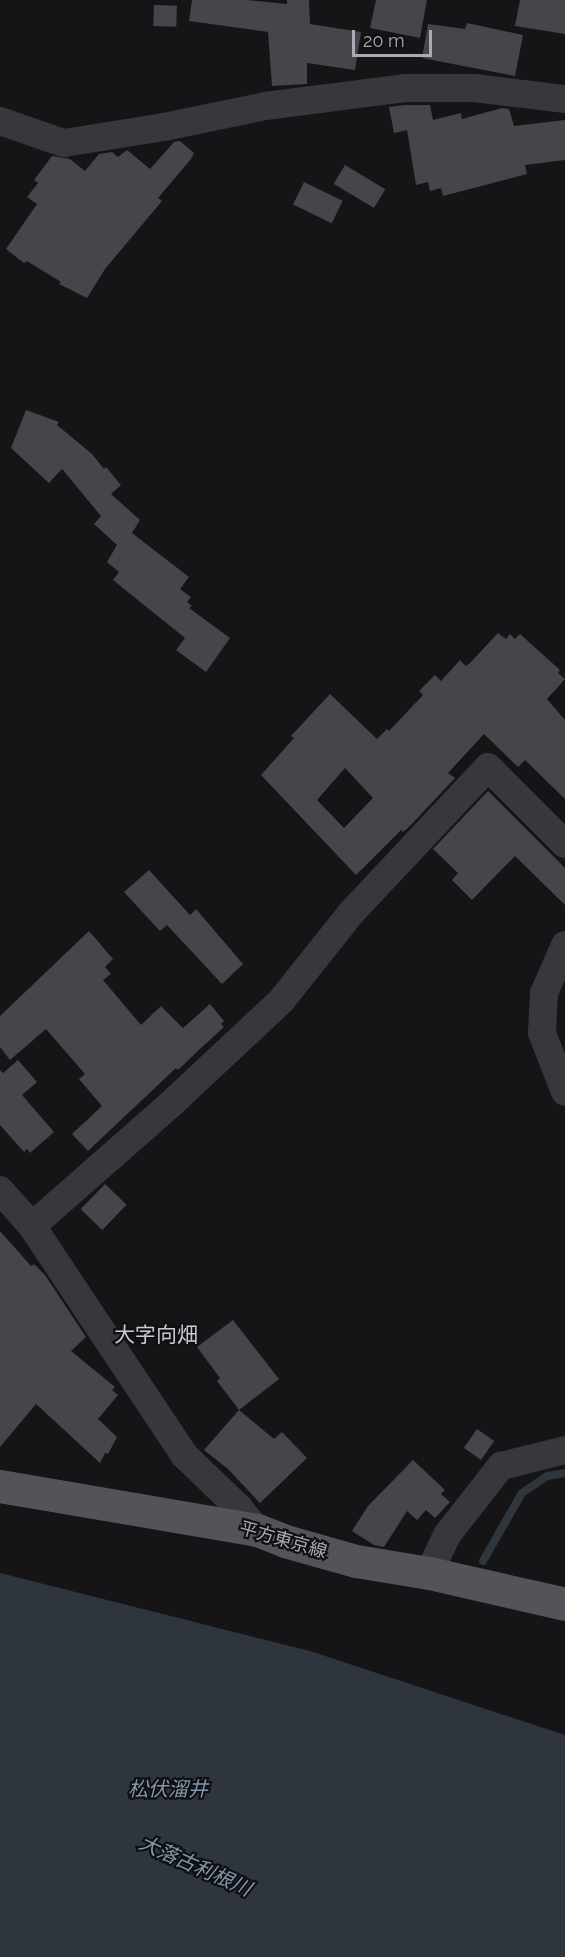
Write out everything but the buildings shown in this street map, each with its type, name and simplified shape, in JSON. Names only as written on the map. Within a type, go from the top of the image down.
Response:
[{"type":"main road","name":"平方東京線","points":[[0,1486],[257,1530],[285,1541],[356,1561],[429,1573],[565,1604]]},
{"type":"street","points":[[0,121],[64,143],[164,127],[265,106],[405,88],[474,88],[565,99]]},
{"type":"street","points":[[32,1226],[173,1102],[281,1001],[351,914],[488,767],[565,844]]},
{"type":"street","points":[[565,945],[544,993],[542,1034],[565,1092]]},
{"type":"street","points":[[0,1190],[32,1226],[184,1455],[239,1508],[257,1530]]},
{"type":"street","points":[[429,1573],[447,1535],[501,1466],[565,1450]]},
{"type":"water","name":"松伏溜井","points":[[0,1573],[310,1651],[565,1735],[565,1957],[0,1957]]},
{"type":"waterway","points":[[483,1561],[522,1493],[547,1476],[565,1473]]},
{"type":"district","name":"大字向畑","points":[[156,1335]]},
{"type":"water label","name":"大落古利根川","points":[[195,1866]]}]
